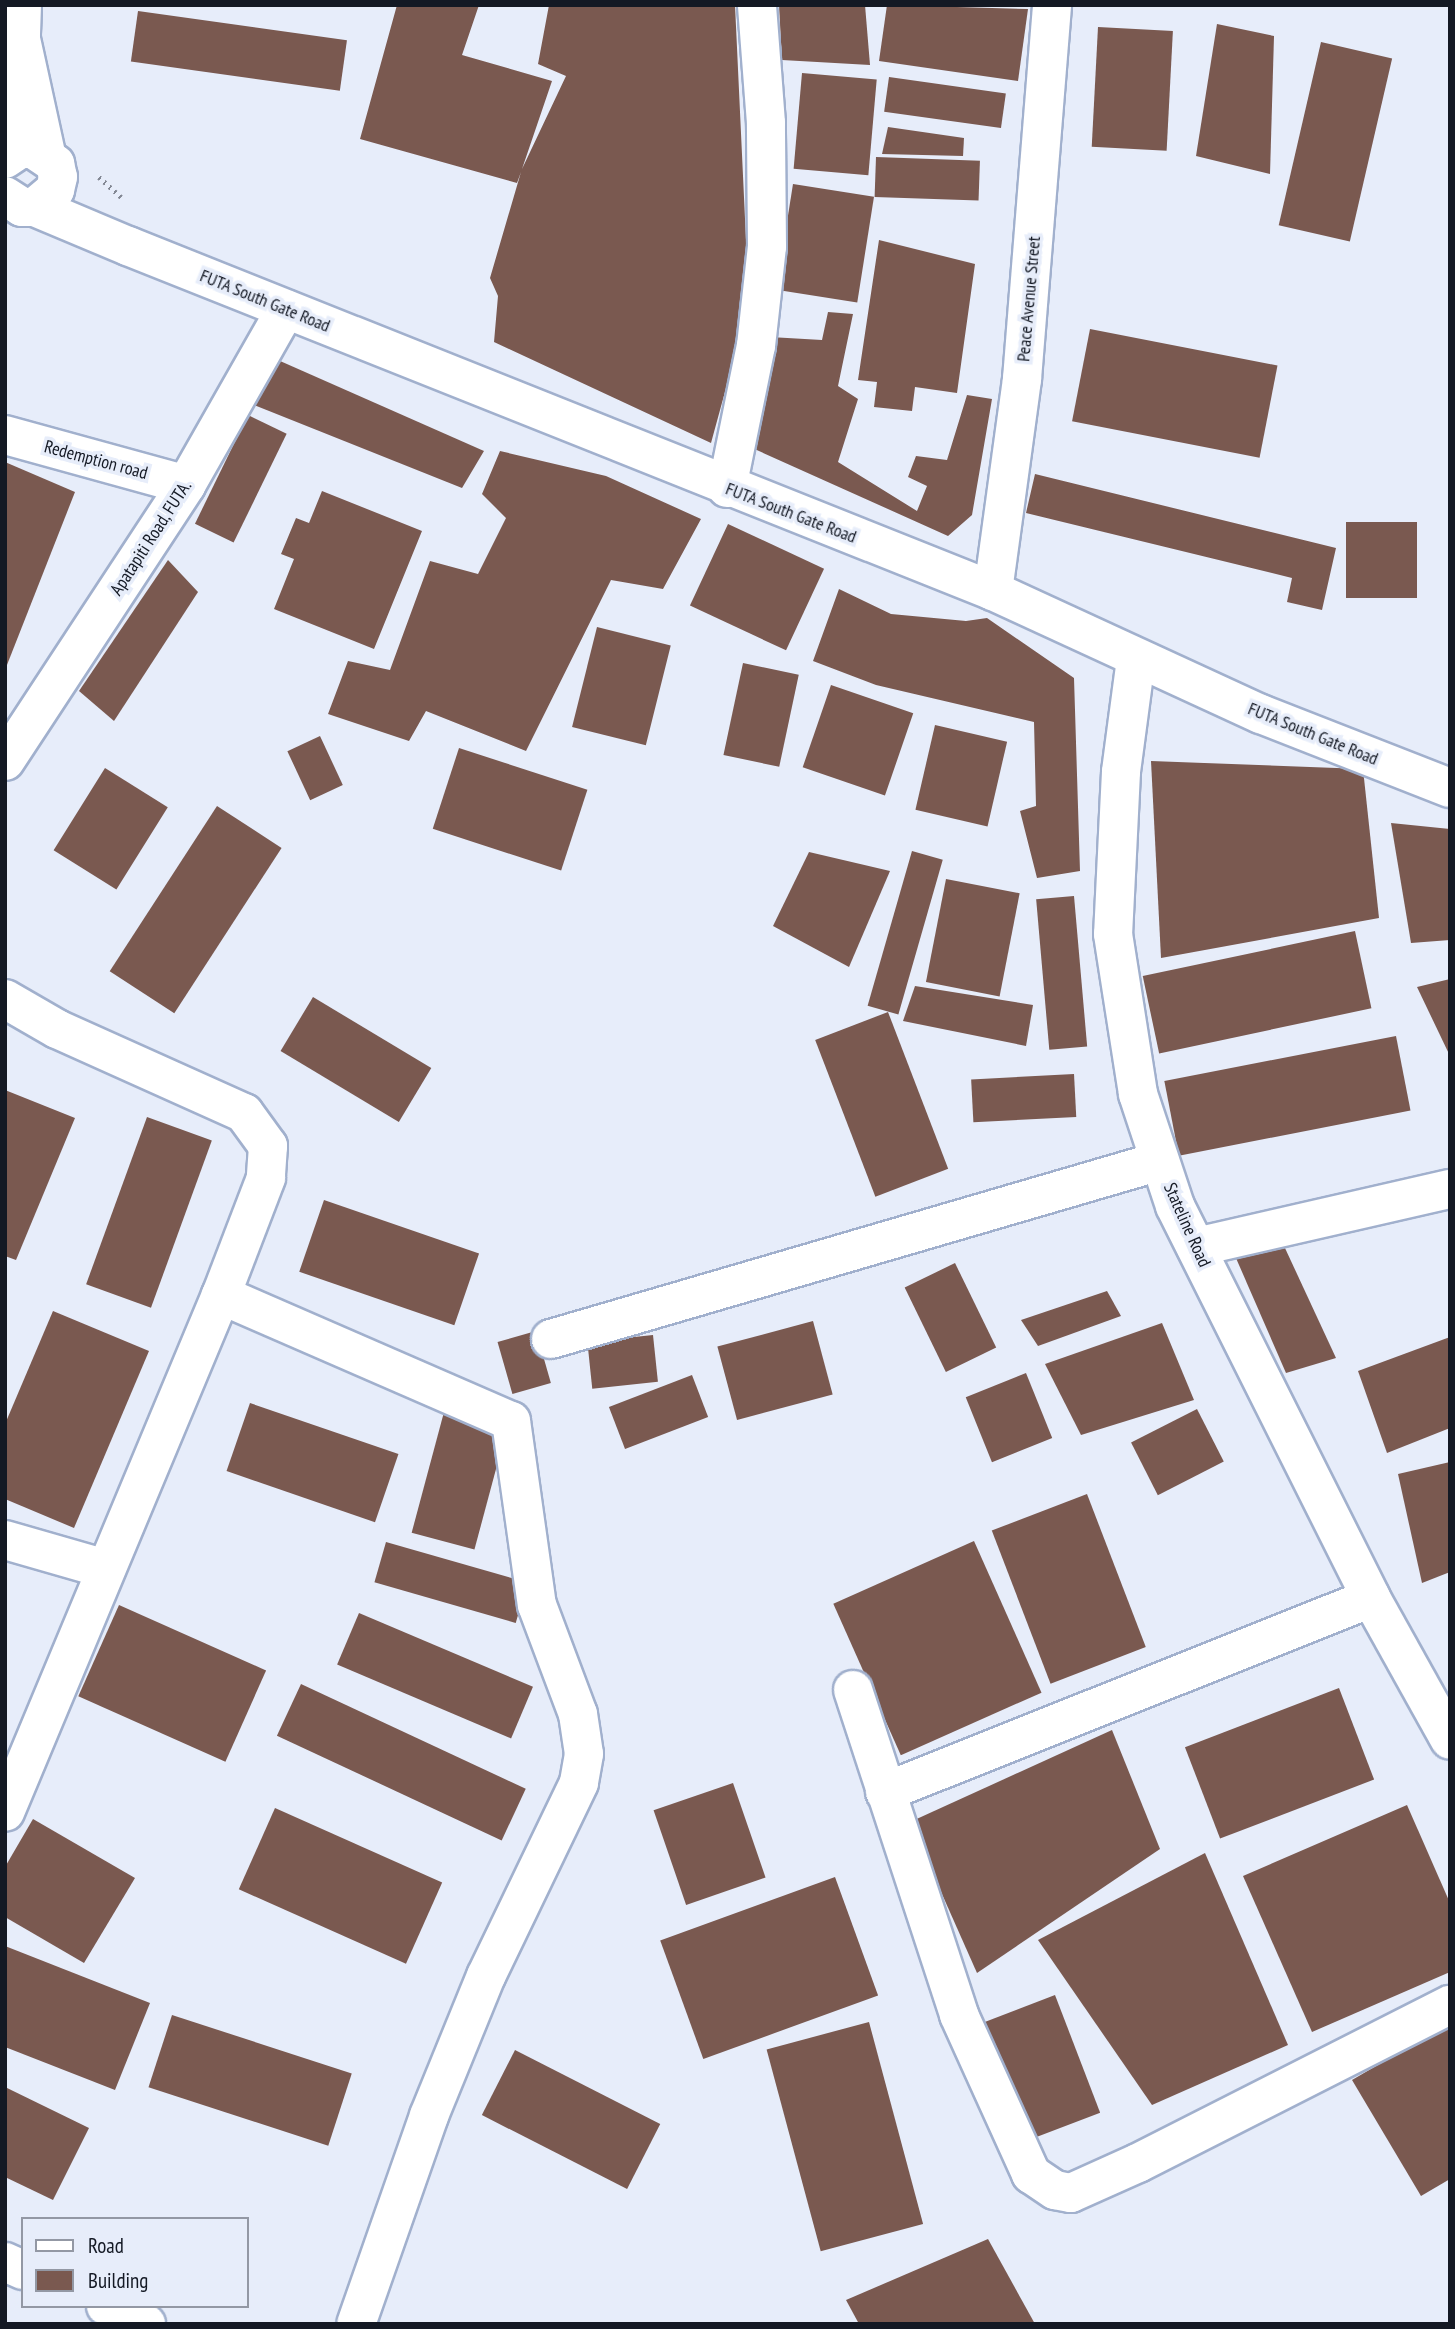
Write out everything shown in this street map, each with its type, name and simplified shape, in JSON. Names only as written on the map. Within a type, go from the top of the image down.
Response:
[{"type":"street","points":[[727,488],[756,346],[767,247],[766,123],[757,5]]},
{"type":"street","name":"Peace Avenue Street","points":[[993,590],[1022,379],[1052,5]]},
{"type":"street","points":[[5,129],[21,22]]},
{"type":"street","points":[[14,202],[47,201],[52,165],[21,22]]},
{"type":"street","points":[[5,159],[20,149],[52,165],[128,246]]},
{"type":"street","name":"FUTA South Gate Road","points":[[14,202],[727,488],[993,590],[1136,659],[1261,714],[1450,788]]},
{"type":"street","name":"Apatapiti Road, FUTA.","points":[[5,761],[187,485],[286,309]]},
{"type":"street","name":"Redemption road","points":[[5,435],[187,485]]},
{"type":"street","name":"Stateline Road","points":[[1136,659],[1121,772],[1112,934],[1138,1094],[1160,1161],[1196,1247],[1371,1598],[1450,1740]]},
{"type":"street","points":[[5,999],[57,1029],[244,1113],[268,1146],[266,1178],[220,1295],[5,1812]]},
{"type":"street","points":[[551,1339],[1160,1161]]},
{"type":"street","points":[[1196,1247],[1450,1189]]},
{"type":"street","points":[[220,1295],[511,1421],[537,1605],[578,1714],[584,1754],[579,1783],[486,1976],[429,2116],[356,2324]]},
{"type":"street","points":[[5,1540],[106,1569]]},
{"type":"street","points":[[885,1792],[1371,1598]]},
{"type":"street","points":[[853,1690],[959,2015],[1031,2174],[1055,2190],[1071,2193],[1138,2163],[1450,2006]]},
{"type":"street","points":[[5,2262],[21,2269]]},
{"type":"street","points":[[110,2308],[146,2324]]},
{"type":"building","points":[[397,5],[479,5],[462,55],[552,81],[522,169],[566,76],[538,64],[549,5],[735,5],[749,304],[711,443],[494,342],[498,296],[490,278],[521,172],[517,183],[360,139]]},
{"type":"building","points":[[779,5],[865,5],[870,65],[782,60]]},
{"type":"building","points":[[887,5],[1028,9],[1018,81],[879,61]]},
{"type":"building","points":[[138,11],[347,40],[340,91],[131,62]]},
{"type":"building","points":[[1217,24],[1274,36],[1270,174],[1196,156]]},
{"type":"building","points":[[1098,27],[1173,31],[1167,151],[1092,147]]},
{"type":"building","points":[[1321,42],[1392,58],[1350,242],[1279,225]]},
{"type":"building","points":[[802,73],[877,80],[868,175],[794,169]]},
{"type":"building","points":[[889,77],[1006,93],[1001,128],[884,112]]},
{"type":"building","points":[[888,127],[964,138],[963,156],[882,154]]},
{"type":"building","points":[[876,157],[980,161],[979,201],[875,197]]},
{"type":"building","points":[[793,184],[874,197],[857,303],[776,290]]},
{"type":"building","points":[[879,240],[975,264],[957,393],[915,387],[912,411],[874,407],[877,382],[858,380]]},
{"type":"building","points":[[828,312],[853,314],[838,386],[858,399],[838,462],[917,511],[927,486],[908,477],[916,456],[947,460],[967,395],[992,399],[972,515],[948,536],[750,447],[770,337],[822,340]]},
{"type":"building","points":[[1090,329],[1277,365],[1260,458],[1072,421]]},
{"type":"building","points":[[271,357],[484,451],[462,488],[254,405]]},
{"type":"building","points":[[248,415],[287,434],[234,543],[195,524]]},
{"type":"building","points":[[500,451],[606,476],[701,519],[663,589],[611,580],[526,751],[426,711],[409,741],[328,714],[348,661],[390,670],[430,561],[478,574],[506,518],[482,494]]},
{"type":"building","points":[[5,462],[75,492],[5,670]]},
{"type":"building","points":[[1035,474],[1336,548],[1322,610],[1287,602],[1292,578],[1026,513]]},
{"type":"building","points":[[322,491],[422,531],[374,649],[274,609],[294,559],[281,554],[296,518],[309,523]]},
{"type":"building","points":[[1346,522],[1417,522],[1417,598],[1346,598]]},
{"type":"building","points":[[728,524],[824,569],[786,650],[690,606]]},
{"type":"building","points":[[168,560],[198,592],[114,721],[79,691]]},
{"type":"building","points":[[839,589],[891,614],[966,621],[987,618],[1074,678],[1080,871],[1037,878],[1020,811],[1036,806],[1034,722],[876,685],[813,661]]},
{"type":"building","points":[[597,627],[671,645],[646,745],[572,727]]},
{"type":"building","points":[[743,663],[799,675],[779,767],[723,755]]},
{"type":"building","points":[[831,685],[913,713],[885,796],[803,767]]},
{"type":"building","points":[[935,725],[1007,742],[988,826],[915,810]]},
{"type":"building","points":[[320,736],[343,785],[310,800],[287,751]]},
{"type":"building","points":[[459,748],[587,790],[561,871],[433,829]]},
{"type":"building","points":[[1151,761],[1363,769],[1379,918],[1161,958]]},
{"type":"building","points":[[105,768],[168,807],[116,889],[54,850]]},
{"type":"building","points":[[217,806],[282,848],[174,1013],[110,971]]},
{"type":"building","points":[[1391,823],[1450,829],[1450,940],[1411,943]]},
{"type":"building","points":[[912,851],[943,860],[898,1015],[868,1006]]},
{"type":"building","points":[[809,852],[890,871],[849,967],[773,926]]},
{"type":"building","points":[[946,879],[1020,893],[1000,996],[926,982]]},
{"type":"building","points":[[1074,896],[1087,1046],[1049,1050],[1036,899]]},
{"type":"building","points":[[1355,931],[1371,1008],[1159,1053],[1143,976]]},
{"type":"building","points":[[1450,979],[1450,1056],[1417,987]]},
{"type":"building","points":[[915,986],[1033,1005],[1026,1046],[903,1021]]},
{"type":"building","points":[[313,997],[431,1068],[399,1122],[281,1051]]},
{"type":"building","points":[[888,1012],[948,1169],[875,1197],[815,1040]]},
{"type":"building","points":[[1396,1036],[1411,1111],[1179,1156],[1164,1081]]},
{"type":"building","points":[[1074,1074],[1076,1117],[973,1122],[971,1079]]},
{"type":"building","points":[[5,1090],[75,1118],[16,1260],[5,1256]]},
{"type":"building","points":[[147,1117],[212,1141],[151,1308],[86,1284]]},
{"type":"building","points":[[324,1200],[479,1253],[454,1325],[299,1272]]},
{"type":"building","points":[[1278,1233],[1336,1358],[1286,1373],[1229,1242]]},
{"type":"building","points":[[955,1263],[996,1347],[946,1372],[905,1288]]},
{"type":"building","points":[[1107,1291],[1121,1316],[1038,1346],[1021,1320]]},
{"type":"building","points":[[53,1311],[149,1351],[74,1528],[5,1499],[5,1424]]},
{"type":"building","points":[[813,1321],[833,1394],[737,1420],[717,1347]]},
{"type":"building","points":[[1162,1323],[1194,1400],[1081,1435],[1045,1364]]},
{"type":"building","points":[[536,1331],[551,1383],[512,1394],[498,1342]]},
{"type":"building","points":[[653,1335],[658,1382],[592,1389],[587,1342]]},
{"type":"building","points":[[1450,1337],[1450,1428],[1387,1453],[1358,1371]]},
{"type":"building","points":[[1026,1373],[1052,1438],[992,1462],[966,1397]]},
{"type":"building","points":[[692,1375],[708,1417],[625,1449],[609,1407]]},
{"type":"building","points":[[250,1403],[398,1454],[375,1522],[227,1471]]},
{"type":"building","points":[[1197,1409],[1224,1462],[1158,1495],[1131,1443]]},
{"type":"building","points":[[444,1412],[507,1429],[474,1550],[412,1533]]},
{"type":"building","points":[[1450,1462],[1450,1572],[1422,1583],[1398,1474]]},
{"type":"building","points":[[1087,1494],[1146,1647],[1051,1684],[992,1531]]},
{"type":"building","points":[[974,1541],[1042,1693],[901,1755],[833,1604]]},
{"type":"building","points":[[386,1542],[527,1583],[516,1623],[374,1582]]},
{"type":"building","points":[[119,1605],[266,1670],[225,1762],[78,1696]]},
{"type":"building","points":[[359,1613],[533,1687],[511,1738],[337,1665]]},
{"type":"building","points":[[301,1684],[526,1789],[502,1840],[277,1736]]},
{"type":"building","points":[[1339,1688],[1374,1779],[1220,1839],[1185,1747]]},
{"type":"building","points":[[1112,1730],[1160,1849],[977,1973],[910,1822]]},
{"type":"building","points":[[733,1783],[766,1878],[686,1905],[654,1810]]},
{"type":"building","points":[[1407,1805],[1450,1903],[1450,1972],[1312,2032],[1243,1876]]},
{"type":"building","points":[[275,1808],[442,1882],[406,1964],[239,1889]]},
{"type":"building","points":[[33,1819],[135,1878],[84,1963],[5,1917],[5,1867]]},
{"type":"building","points":[[1205,1853],[1288,2045],[1152,2105],[1038,1940]]},
{"type":"building","points":[[835,1877],[878,1995],[703,2059],[660,1941]]},
{"type":"building","points":[[5,1946],[150,2003],[115,2090],[5,2047]]},
{"type":"building","points":[[1055,1995],[1100,2113],[1027,2141],[982,2023]]},
{"type":"building","points":[[172,2015],[352,2073],[328,2146],[149,2087]]},
{"type":"building","points":[[869,2022],[923,2224],[821,2251],[767,2049]]},
{"type":"building","points":[[1450,2023],[1450,2179],[1421,2196],[1352,2080]]},
{"type":"building","points":[[515,2050],[660,2124],[627,2189],[482,2115]]},
{"type":"building","points":[[5,2087],[89,2128],[53,2200],[5,2177]]},
{"type":"building","points":[[988,2239],[1035,2324],[859,2324],[846,2300]]}]
